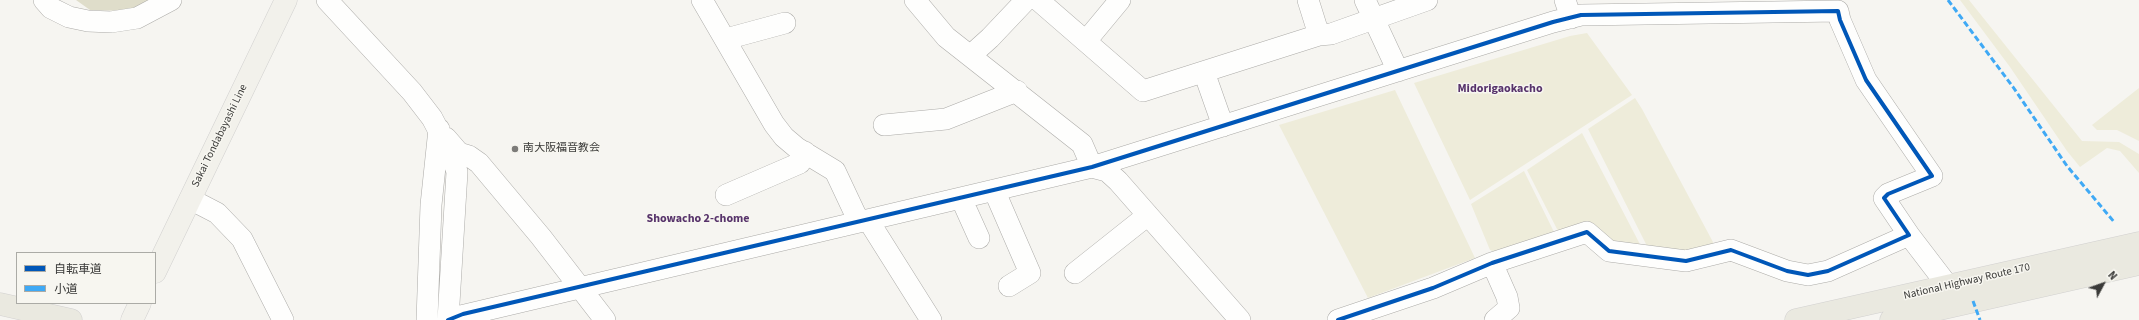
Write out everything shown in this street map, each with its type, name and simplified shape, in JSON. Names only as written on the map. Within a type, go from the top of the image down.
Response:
[{"type":"highway","name":"National Highway Route 170","points":[[1796,320],[2139,243]]},
{"type":"highway","name":"National Highway Route 170","points":[[1891,320],[2139,264]]},
{"type":"highway","points":[[0,304],[71,320]]},
{"type":"main road","name":"Sakai Tondabayashi Line","points":[[156,270],[286,0]]},
{"type":"main road","points":[[132,320],[140,304]]},
{"type":"street","points":[[44,0],[51,8],[69,17],[88,22],[111,22],[137,18],[171,0]]},
{"type":"street","points":[[327,0],[412,92],[439,130],[459,153],[469,156],[479,163],[541,237],[605,320]]},
{"type":"street","points":[[702,0],[774,124],[784,137],[835,171],[863,221],[931,320]]},
{"type":"street","points":[[915,0],[946,37],[1082,144],[1092,167]]},
{"type":"street","points":[[1086,41],[1120,0]]},
{"type":"street","points":[[1308,0],[1319,35]]},
{"type":"street","points":[[970,56],[990,38],[1024,2],[1086,41],[1143,91],[1319,35],[1331,34],[1370,9],[1427,0]]},
{"type":"street","points":[[439,130],[453,158],[457,172],[448,319],[1092,167],[1398,71],[1568,9],[1581,15],[1629,7],[1838,11],[1866,80],[1932,176],[1888,194],[1884,198],[1948,286]]},
{"type":"street","points":[[1370,9],[1398,71]]},
{"type":"street","points":[[726,40],[785,23]]},
{"type":"street","points":[[1204,72],[1223,126]]},
{"type":"street","points":[[884,125],[946,119],[1017,92]]},
{"type":"street","points":[[427,320],[430,205],[439,130]]},
{"type":"street","points":[[726,195],[800,162],[805,152]]},
{"type":"street","points":[[1092,167],[1107,171],[1148,215],[1239,320]]},
{"type":"street","points":[[994,190],[1030,273],[1009,286]]},
{"type":"street","points":[[961,198],[979,238]]},
{"type":"street","points":[[190,199],[217,213],[242,239],[283,320]]},
{"type":"street","points":[[1075,273],[1148,215]]},
{"type":"street","points":[[1338,320],[1433,288],[1492,263],[1587,232],[1609,251],[1686,260],[1731,250],[1787,271],[1808,275],[1828,271],[1910,235]]},
{"type":"street","points":[[1492,263],[1507,297],[1509,308],[1495,320]]},
{"type":"shaded area","points":[[76,0],[154,0],[130,11],[90,10]]},
{"type":"shaded area","points":[[1960,0],[1969,0],[2082,141],[2119,142],[2139,154],[2139,173],[2120,151],[2107,148],[2080,167],[2067,151],[2010,67]]},
{"type":"shaded area","points":[[1587,33],[1632,95],[1470,200],[1414,83],[1570,36]]},
{"type":"shaded area","points":[[2139,88],[2139,141],[2117,130],[2097,130],[2092,125]]},
{"type":"shaded area","points":[[1395,90],[1475,258],[1368,298],[1279,125]]},
{"type":"shaded area","points":[[1635,98],[1714,244],[1692,251],[1650,252],[1588,129]]},
{"type":"shaded area","points":[[1582,133],[1644,252],[1558,231],[1527,170]]},
{"type":"shaded area","points":[[1524,171],[1554,232],[1497,253],[1490,250],[1471,204]]},
{"type":"marked path","points":[[1948,0],[2013,87],[2067,166],[2115,223]]},
{"type":"marked path","points":[[1973,301],[1980,320]]},
{"type":"cycle path","points":[[448,320],[463,314],[1092,167],[1553,22],[1581,15],[1838,11],[1840,20],[1866,80],[1932,176],[1888,194],[1884,198],[1909,235],[1828,271],[1808,275],[1787,271],[1731,250],[1686,261],[1609,251],[1587,232],[1492,263],[1433,288],[1338,320]]},
{"type":"place","name":"南大阪福音教会","points":[[515,149]]},
{"type":"district","name":"Midorigaokacho","points":[[1500,89]]},
{"type":"district","name":"Showacho 2-chome","points":[[698,219]]}]
